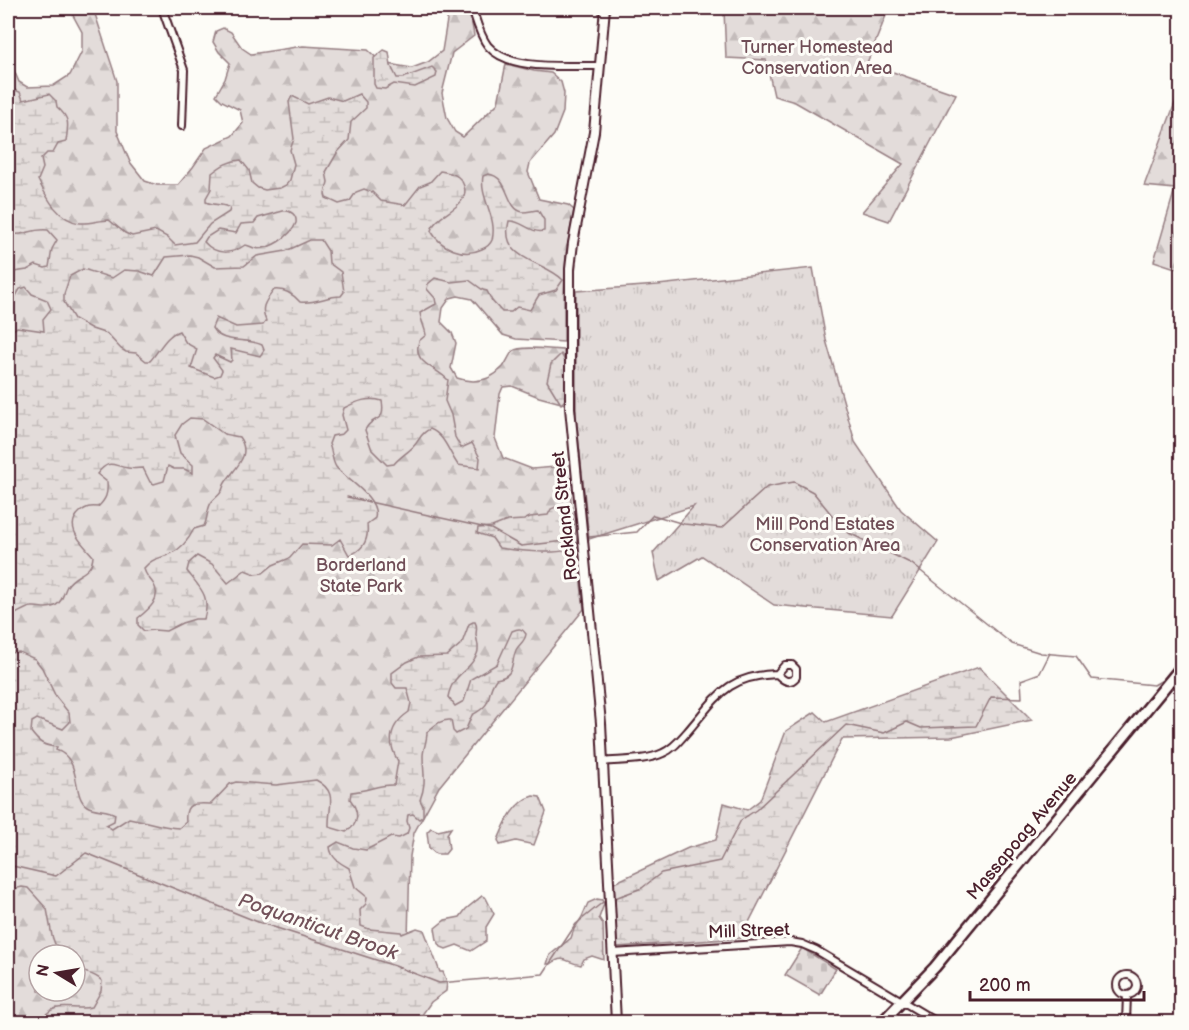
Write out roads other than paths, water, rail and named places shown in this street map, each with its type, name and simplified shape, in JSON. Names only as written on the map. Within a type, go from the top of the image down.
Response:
[{"type":"main road","name":"Massapoag Avenue","points":[[882,1023],[935,967],[1182,666]]},
{"type":"street","points":[[162,8],[184,70],[182,126]]},
{"type":"street","points":[[472,8],[488,46],[508,60],[523,64],[600,66]]},
{"type":"street","name":"Rockland Street","points":[[605,8],[594,132],[570,269],[570,408],[595,646],[616,1023]]},
{"type":"street","points":[[603,762],[663,753],[681,739],[726,689],[747,677],[777,674]]},
{"type":"street","name":"Mill Street","points":[[612,953],[797,943],[816,950],[937,1023]]},
{"type":"street","points":[[1126,1023],[1127,995]]},
{"type":"waterway","points":[[589,537],[637,532],[653,515],[684,524],[722,528],[767,487],[794,482],[813,492],[845,531],[912,564],[1012,644],[1041,653],[1076,656],[1092,679],[1154,685],[1166,678]]},
{"type":"waterway","points":[[347,497],[491,529],[521,546],[575,540]]},
{"type":"waterway","name":"Poquanticut Brook","points":[[615,898],[642,888],[661,873],[720,861],[741,820],[756,810],[846,725],[884,733],[907,722],[921,728],[976,726],[991,697],[1022,698],[1021,680],[1040,673],[1050,653]]},
{"type":"waterway","name":"Poquanticut Brook","points":[[8,865],[56,876],[86,853],[258,922],[395,966],[439,983],[543,974],[576,924],[603,902]]},
{"type":"park label","name":"Turner Homestead Conservation Area","points":[[817,57]]},
{"type":"park label","name":"Mill Pond Estates Conservation Area","points":[[825,534]]},
{"type":"park label","name":"Borderland State Park","points":[[361,575]]}]
